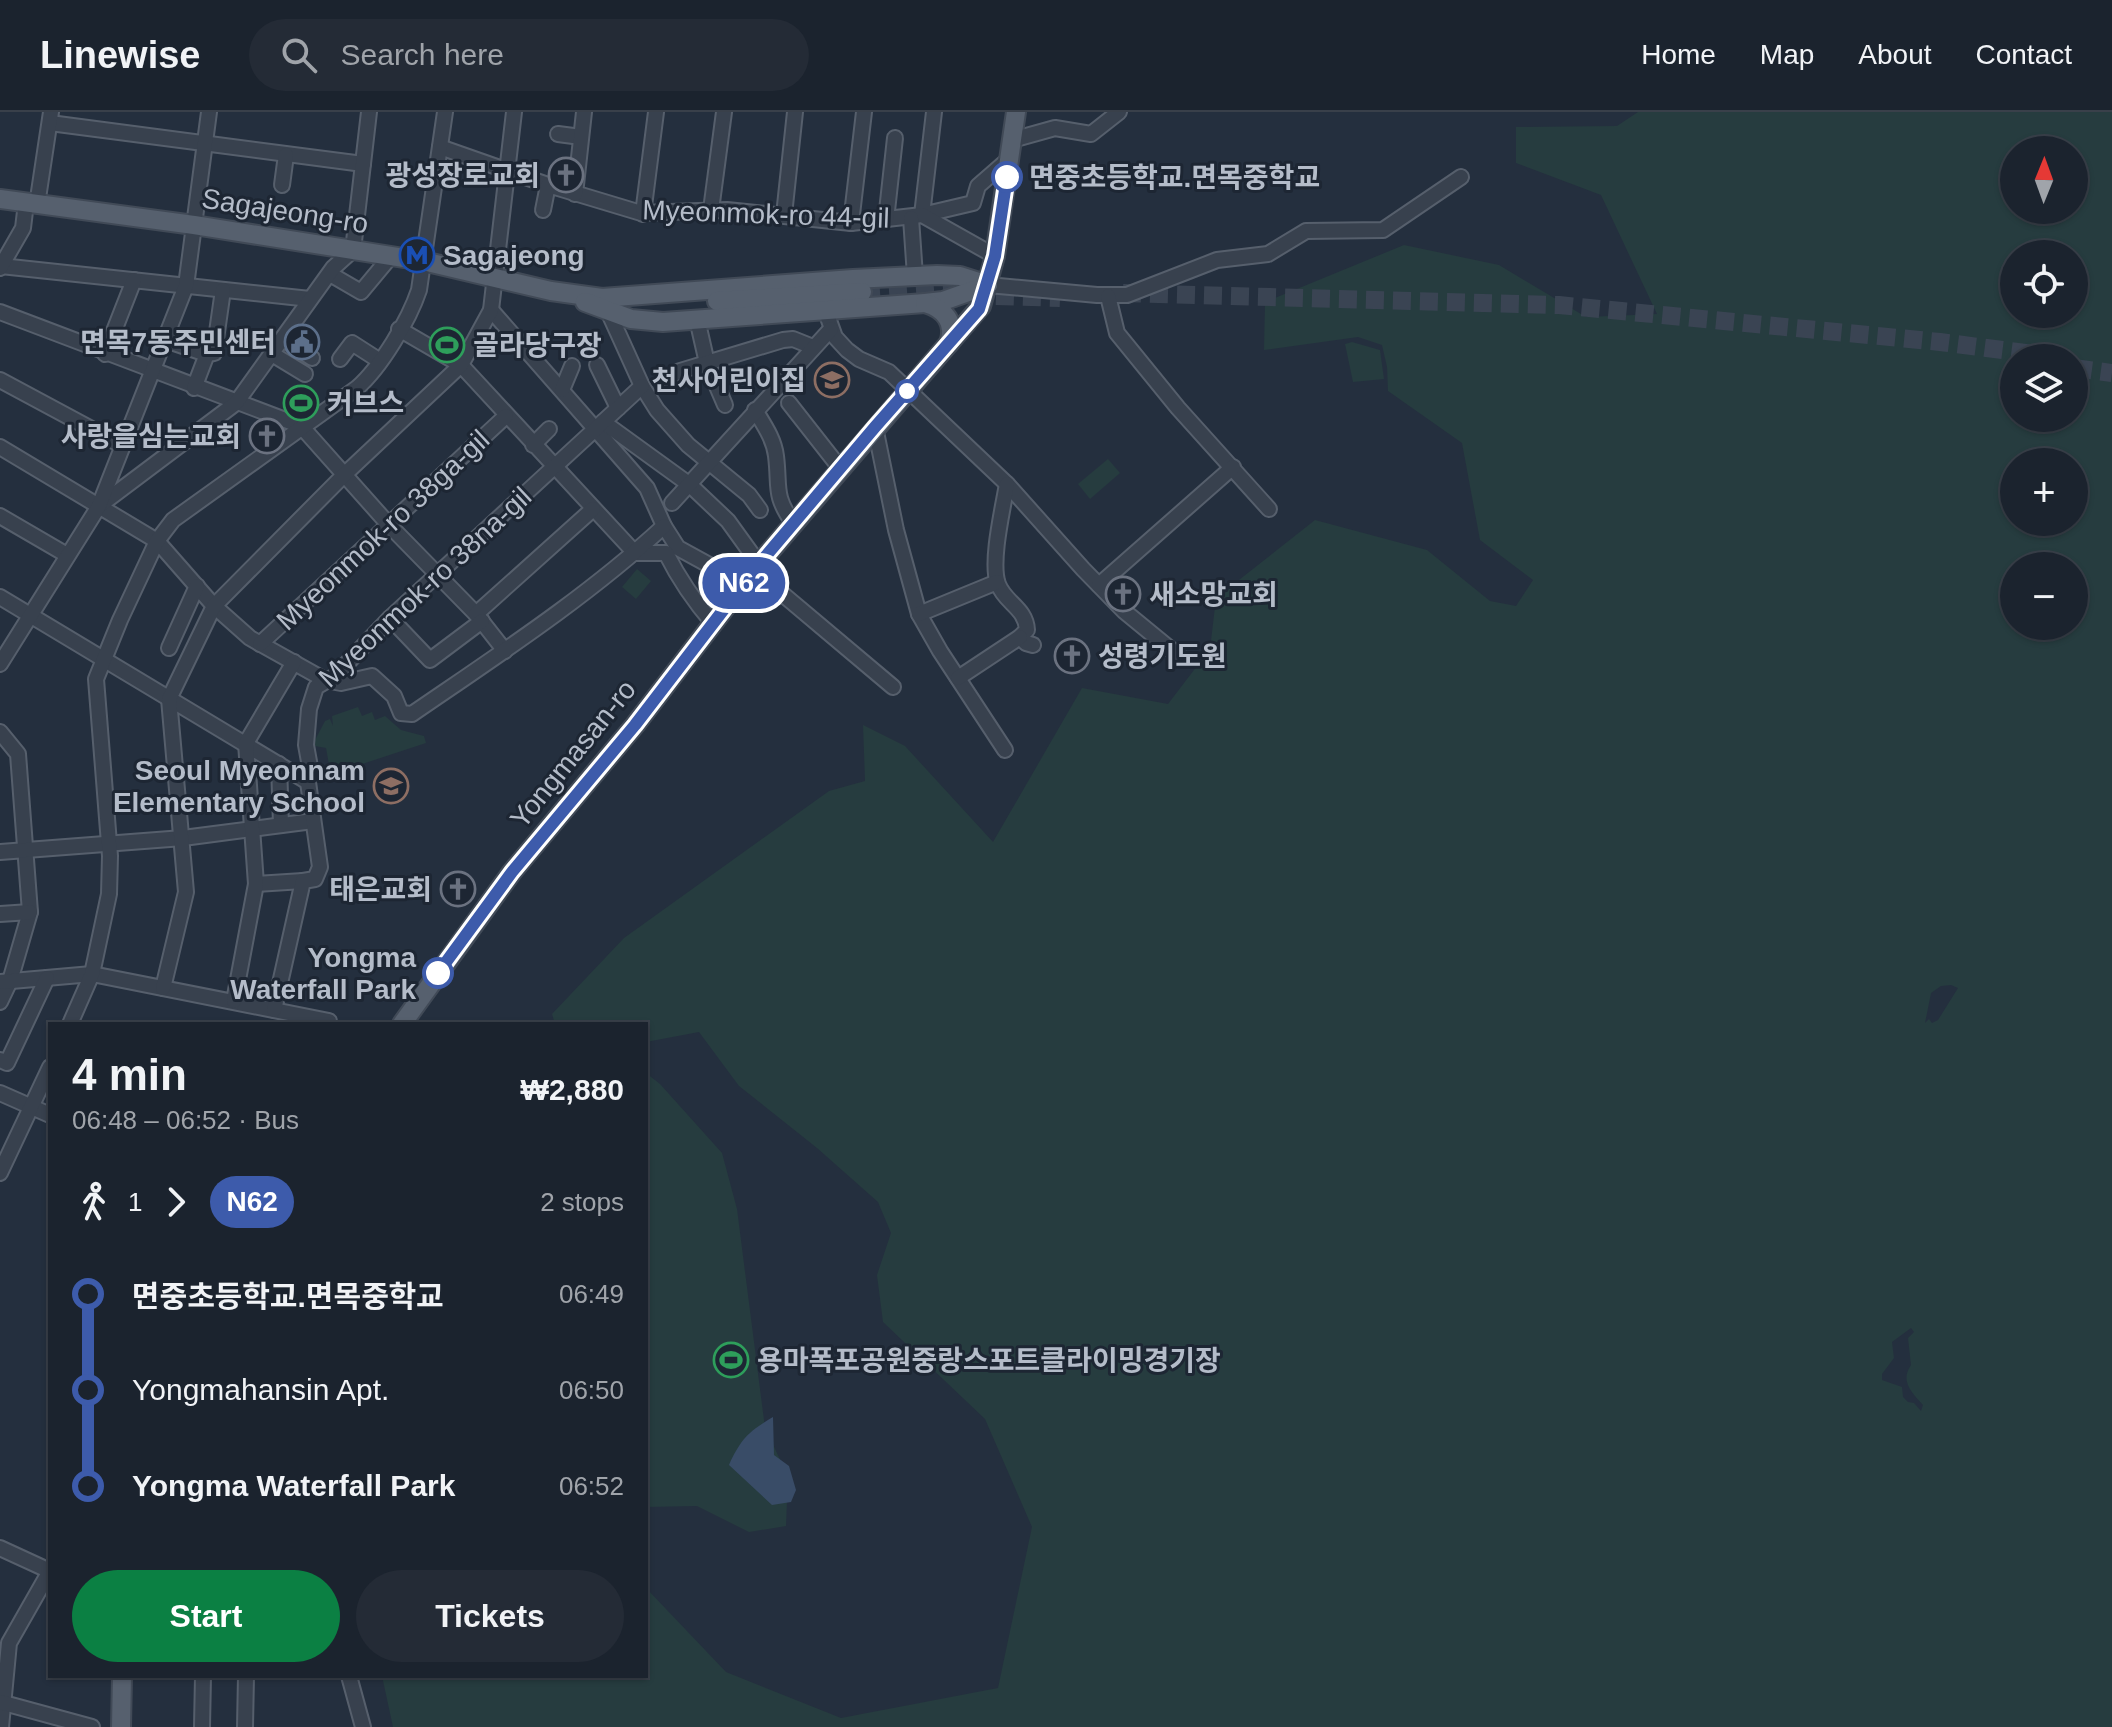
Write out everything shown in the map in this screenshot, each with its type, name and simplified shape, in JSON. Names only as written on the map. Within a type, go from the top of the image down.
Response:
[{"type":"main road","name":"Yongmasan-ro","points":[[403,1022],[512,872],[635,725],[757,567],[981,306],[995,256],[1016,112]]},
{"type":"main road","name":"Sagajeong-ro","points":[[0,199],[194,225],[423,261],[609,307]]},
{"type":"main road","points":[[932,302],[947,288],[944,280],[937,275]]},
{"type":"main road","points":[[609,307],[915,276],[960,276],[988,285]]},
{"type":"main road","points":[[609,307],[631,319],[647,321],[829,320],[932,302],[988,285]]},
{"type":"main road","points":[[609,307],[697,313],[862,297]]},
{"type":"main road","points":[[932,302],[949,320],[952,331],[949,343]]},
{"type":"main road","points":[[121,1727],[122,1678]]},
{"type":"street","points":[[0,664],[99,506],[186,286],[209,112]]},
{"type":"street","points":[[99,506],[236,403],[310,299],[353,250],[369,112]]},
{"type":"street","points":[[71,1022],[92,974],[109,894],[109,843],[96,679],[103,661],[157,541],[173,520],[357,388],[380,361],[416,298],[445,112]]},
{"type":"street","points":[[163,988],[186,892],[169,699],[214,606],[345,474],[461,365],[491,310],[514,112]]},
{"type":"street","points":[[575,194],[584,112]]},
{"type":"street","points":[[643,214],[656,112]]},
{"type":"street","points":[[711,210],[724,112]]},
{"type":"street","points":[[784,215],[795,112]]},
{"type":"street","points":[[851,223],[864,112]]},
{"type":"street","points":[[915,276],[917,217],[934,112]]},
{"type":"street","points":[[1012,140],[1055,128],[1091,134],[1119,112]]},
{"type":"street","points":[[310,299],[1,267],[23,228],[32,204],[50,117],[204,145],[363,164]]},
{"type":"street","points":[[558,134],[581,137]]},
{"type":"street","points":[[886,220],[895,138]]},
{"type":"street","name":"Myeonmok-ro 44-gil","points":[[440,147],[643,214],[711,210],[851,223],[917,217],[995,256]]},
{"type":"street","points":[[282,185],[286,155]]},
{"type":"street","points":[[917,217],[973,203],[978,186],[1009,159]]},
{"type":"street","points":[[988,285],[1127,295],[1217,260],[1268,254],[1304,231],[1383,230],[1461,177]]},
{"type":"street","points":[[543,210],[548,185]]},
{"type":"street","points":[[330,274],[361,292],[391,256]]},
{"type":"street","points":[[105,354],[134,280]]},
{"type":"street","points":[[165,340],[207,354],[215,352],[223,290]]},
{"type":"street","points":[[1108,296],[1117,333],[1178,408],[1269,509]]},
{"type":"street","points":[[609,307],[642,386],[657,410],[688,445],[749,495],[760,510]]},
{"type":"street","points":[[491,310],[562,390],[599,426],[647,488],[678,548],[731,577],[741,587]]},
{"type":"street","points":[[0,312],[301,426],[390,526],[479,618],[505,651]]},
{"type":"street","points":[[697,319],[707,363],[725,405]]},
{"type":"street","points":[[672,503],[813,347],[829,320],[847,350],[859,359],[889,372],[1007,484],[1134,620],[1180,657]]},
{"type":"street","points":[[399,329],[461,365],[635,553],[666,553],[672,568],[713,623]]},
{"type":"street","points":[[283,339],[312,358]]},
{"type":"street","points":[[662,380],[680,371],[783,340],[793,339],[813,347]]},
{"type":"street","points":[[340,359],[352,343],[380,361]]},
{"type":"street","points":[[194,388],[207,354]]},
{"type":"street","points":[[272,354],[305,374]]},
{"type":"street","points":[[597,365],[618,408]]},
{"type":"street","points":[[562,390],[572,366]]},
{"type":"street","points":[[0,380],[123,446]]},
{"type":"street","name":"Myeonmok-ro 38na-gil","points":[[274,1010],[303,881],[315,879],[320,867],[306,745],[308,716],[316,687],[335,676],[390,618],[642,386]]},
{"type":"street","points":[[789,403],[840,468]]},
{"type":"street","points":[[755,410],[772,439],[777,458],[778,495],[793,523]]},
{"type":"street","name":"Myeonmok-ro 38ga-gil","points":[[260,644],[506,416]]},
{"type":"street","points":[[599,426],[690,485],[728,521],[757,567],[893,687]]},
{"type":"street","points":[[875,427],[896,530],[919,614],[1005,750]]},
{"type":"street","points":[[533,445],[549,429]]},
{"type":"street","points":[[0,447],[157,541],[214,606],[260,644],[325,680],[341,683],[372,676],[394,696],[401,713],[412,714],[505,651],[635,553],[664,526]]},
{"type":"street","points":[[1099,585],[1233,467]]},
{"type":"street","points":[[958,678],[1027,630],[1026,617],[997,582],[998,535],[1007,484]]},
{"type":"street","points":[[390,618],[430,660],[479,618],[593,509]]},
{"type":"street","points":[[0,516],[67,555]]},
{"type":"street","points":[[919,614],[997,582]]},
{"type":"street","points":[[169,648],[197,586]]},
{"type":"street","points":[[0,597],[308,782]]},
{"type":"street","points":[[1020,637],[1025,643],[1033,645]]},
{"type":"street","points":[[234,1001],[256,884],[246,743],[294,662]]},
{"type":"street","points":[[0,732],[18,754],[30,912],[0,1002]]},
{"type":"street","points":[[279,764],[281,825]]},
{"type":"street","points":[[0,852],[183,838],[313,821]]},
{"type":"street","points":[[256,884],[303,881]]},
{"type":"street","points":[[0,914],[30,912]]},
{"type":"street","points":[[5,982],[92,974],[329,1021]]},
{"type":"street","points":[[0,1060],[7,1063],[47,978]]},
{"type":"street","points":[[0,1173],[48,1071]]},
{"type":"street","points":[[0,1093],[48,1114]]},
{"type":"street","points":[[0,1548],[48,1570]]},
{"type":"street","points":[[1,1727],[9,1643],[48,1575]]},
{"type":"street","points":[[202,1727],[203,1678]]},
{"type":"street","points":[[245,1727],[246,1678]]},
{"type":"street","points":[[350,1678],[363,1727]]},
{"type":"street","points":[[2,1703],[62,1723],[92,1727]]},
{"type":"green space","points":[[1638,112],[2112,112],[2112,1727],[393,1727],[382,1678],[648,1678],[648,1590],[726,1672],[841,1718],[998,1688],[1032,1527],[985,1419],[883,1322],[877,1275],[891,1233],[878,1202],[739,1086],[699,1032],[648,1042],[648,1022],[554,1022],[552,1014],[624,938],[829,791],[865,781],[863,725],[905,746],[993,842],[1082,688],[1168,704],[1210,649],[1216,598],[1315,520],[1427,550],[1490,601],[1516,606],[1533,580],[1480,540],[1462,443],[1388,391],[1382,345],[1358,337],[1264,350],[1265,302],[1404,245],[1499,265],[1586,317],[1657,314],[1601,195],[1516,163],[1516,127],[1617,126]],"holes":[[[1941,986],[1958,988],[1938,1020],[1932,1023],[1929,1019],[1925,1023],[1931,993]],[[1911,1328],[1914,1332],[1908,1338],[1911,1365],[1907,1381],[1923,1405],[1921,1411],[1903,1397],[1902,1387],[1882,1380],[1882,1374],[1894,1358],[1892,1342]]]},
{"type":"green space","points":[[1352,342],[1380,350],[1384,379],[1353,382],[1345,344]]},
{"type":"green space","points":[[1108,459],[1120,473],[1090,499],[1078,484]]},
{"type":"green space","points":[[637,569],[651,581],[636,599],[622,587]]},
{"type":"green space","points":[[358,707],[362,716],[372,712],[375,720],[385,716],[401,730],[424,736],[426,743],[341,771],[330,770],[326,748],[315,746],[314,742],[325,721],[330,719],[333,726],[332,716]]},
{"type":"green space","points":[[648,1075],[722,1153],[737,1209],[765,1428],[788,1476],[786,1526],[749,1532],[697,1506],[648,1507]]},
{"type":"water","points":[[773,1417],[774,1455],[789,1466],[796,1490],[791,1502],[772,1505],[729,1465],[746,1437]]},
{"type":"tunnel","points":[[862,292],[981,286]]},
{"type":"tunnel","points":[[1123,293],[1559,305],[2000,350]]},
{"type":"tunnel","points":[[969,295],[1060,298]]},
{"type":"tunnel","points":[[2088,370],[2112,373]]},
{"type":"bus line","name":"N62","points":[[438,973],[512,872],[635,725],[754,570],[979,309],[995,256],[1007,177]]},
{"type":"place","name":"광성장로교회","points":[[566,175]]},
{"type":"place","name":"면중초등학교.면목중학교","points":[[1007,177]]},
{"type":"place","name":"Sagajeong","points":[[417,255]]},
{"type":"place","name":"면목7동주민센터","points":[[302,342]]},
{"type":"place","name":"골라당구장","points":[[447,345]]},
{"type":"place","name":"천사어린이집","points":[[832,380]]},
{"type":"place","name":"커브스","points":[[301,403]]},
{"type":"place","name":"사랑을심는교회","points":[[267,436]]},
{"type":"place","name":"새소망교회","points":[[1123,594]]},
{"type":"place","name":"성령기도원","points":[[1072,656]]},
{"type":"place","name":"Seoul Myeonnam Elementary School","points":[[391,786]]},
{"type":"place","name":"태은교회","points":[[458,889]]},
{"type":"place","name":"Yongma Waterfall Park","points":[[438,973]]},
{"type":"place","name":"용마폭포공원중랑스포트클라이밍경기장","points":[[731,1360]]}]
